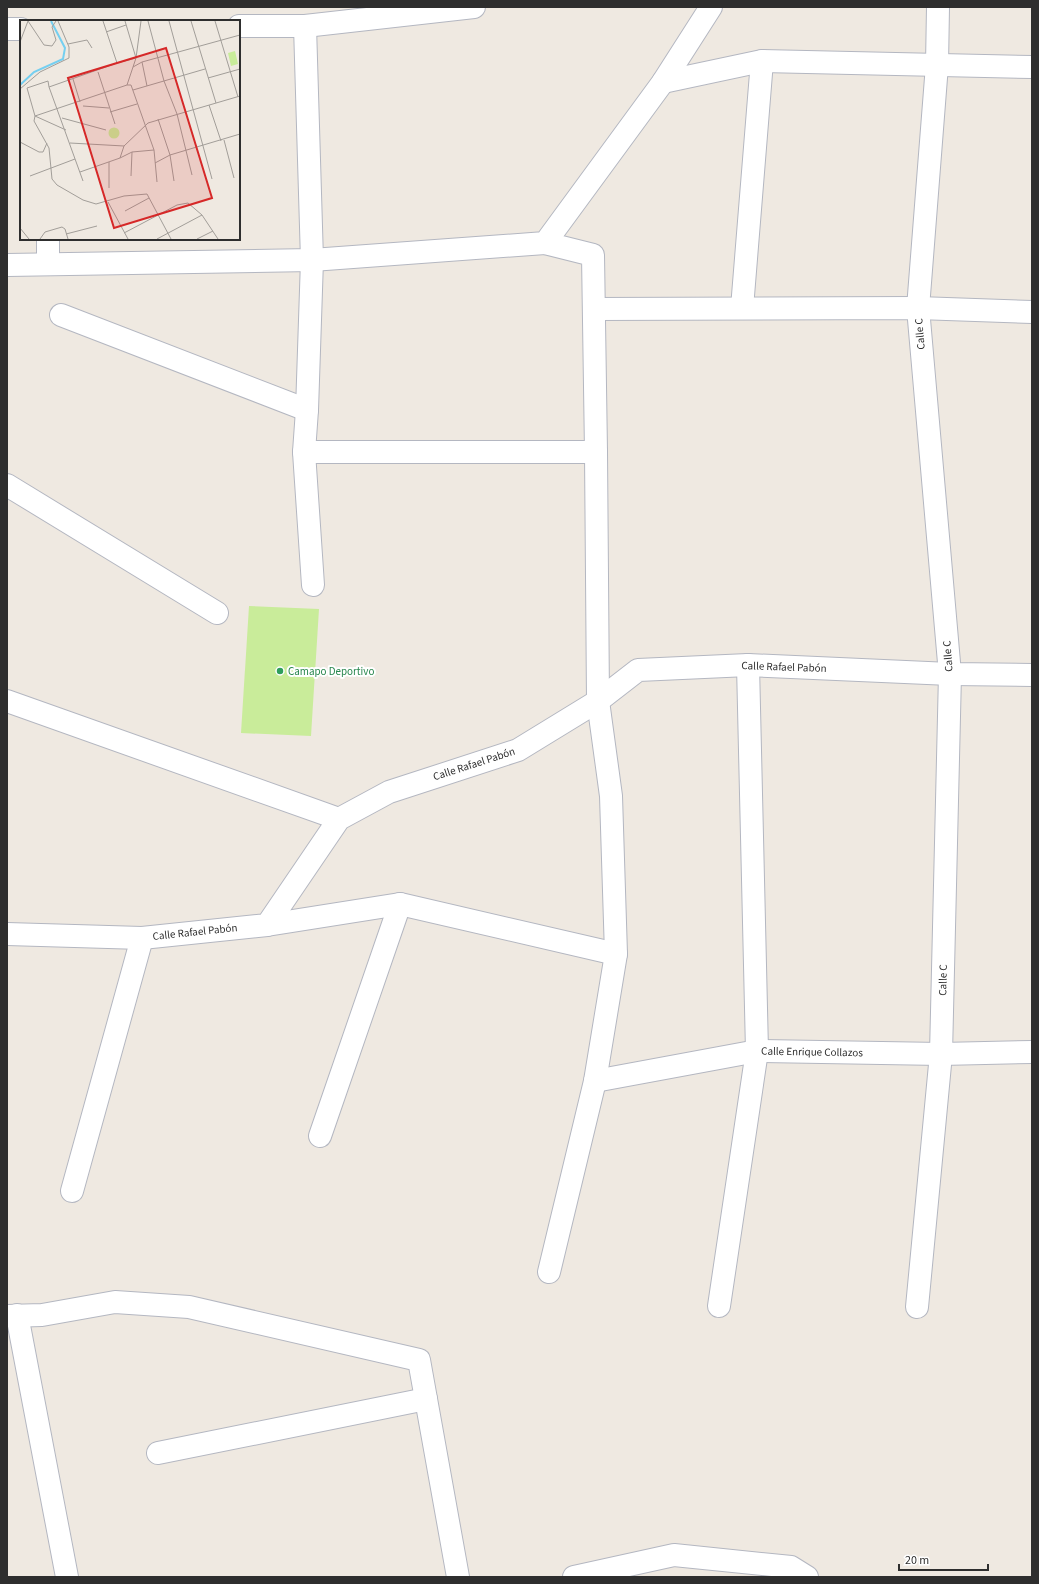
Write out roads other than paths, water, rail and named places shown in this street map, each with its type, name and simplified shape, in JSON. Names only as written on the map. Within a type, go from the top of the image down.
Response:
[{"type":"street","points":[[240,26],[305,26],[474,7]]},
{"type":"street","points":[[545,243],[663,82],[711,7]]},
{"type":"street","name":"Calle C","points":[[918,1306],[941,1054],[950,674],[918,308],[937,64],[938,7]]},
{"type":"street","points":[[305,26],[312,260],[307,410],[304,452],[313,585]]},
{"type":"street","points":[[7,29],[20,29]]},
{"type":"street","points":[[663,82],[762,60],[1032,67]]},
{"type":"street","points":[[742,308],[762,60]]},
{"type":"street","points":[[48,240],[48,264]]},
{"type":"street","points":[[7,265],[312,260],[545,243],[593,255],[598,701],[611,796],[616,954],[595,1081],[549,1272]]},
{"type":"street","points":[[594,309],[918,308],[1032,312]]},
{"type":"street","points":[[61,315],[307,410]]},
{"type":"street","points":[[304,452],[596,452]]},
{"type":"street","points":[[7,485],[217,613]]},
{"type":"street","points":[[719,1306],[757,1051],[748,665]]},
{"type":"street","name":"Calle Rafael Pabón","points":[[7,934],[142,938],[267,925],[339,819],[389,792],[518,750],[598,701],[638,670],[748,665],[950,674],[1032,675]]},
{"type":"street","points":[[7,701],[339,819]]},
{"type":"street","points":[[267,925],[400,904],[616,954]]},
{"type":"street","points":[[320,1136],[400,904]]},
{"type":"street","points":[[72,1191],[142,938]]},
{"type":"street","name":"Calle Enrique Collazos","points":[[595,1081],[757,1051],[941,1054],[1032,1052]]},
{"type":"street","points":[[67,1577],[12,1316],[42,1316],[115,1302],[189,1307],[419,1360],[458,1577]]},
{"type":"street","points":[[158,1453],[426,1399]]},
{"type":"street","points":[[574,1577],[674,1555],[791,1567],[807,1577]]},
{"type":"place","name":"Camapo Deportivo","points":[[280,671]]}]
